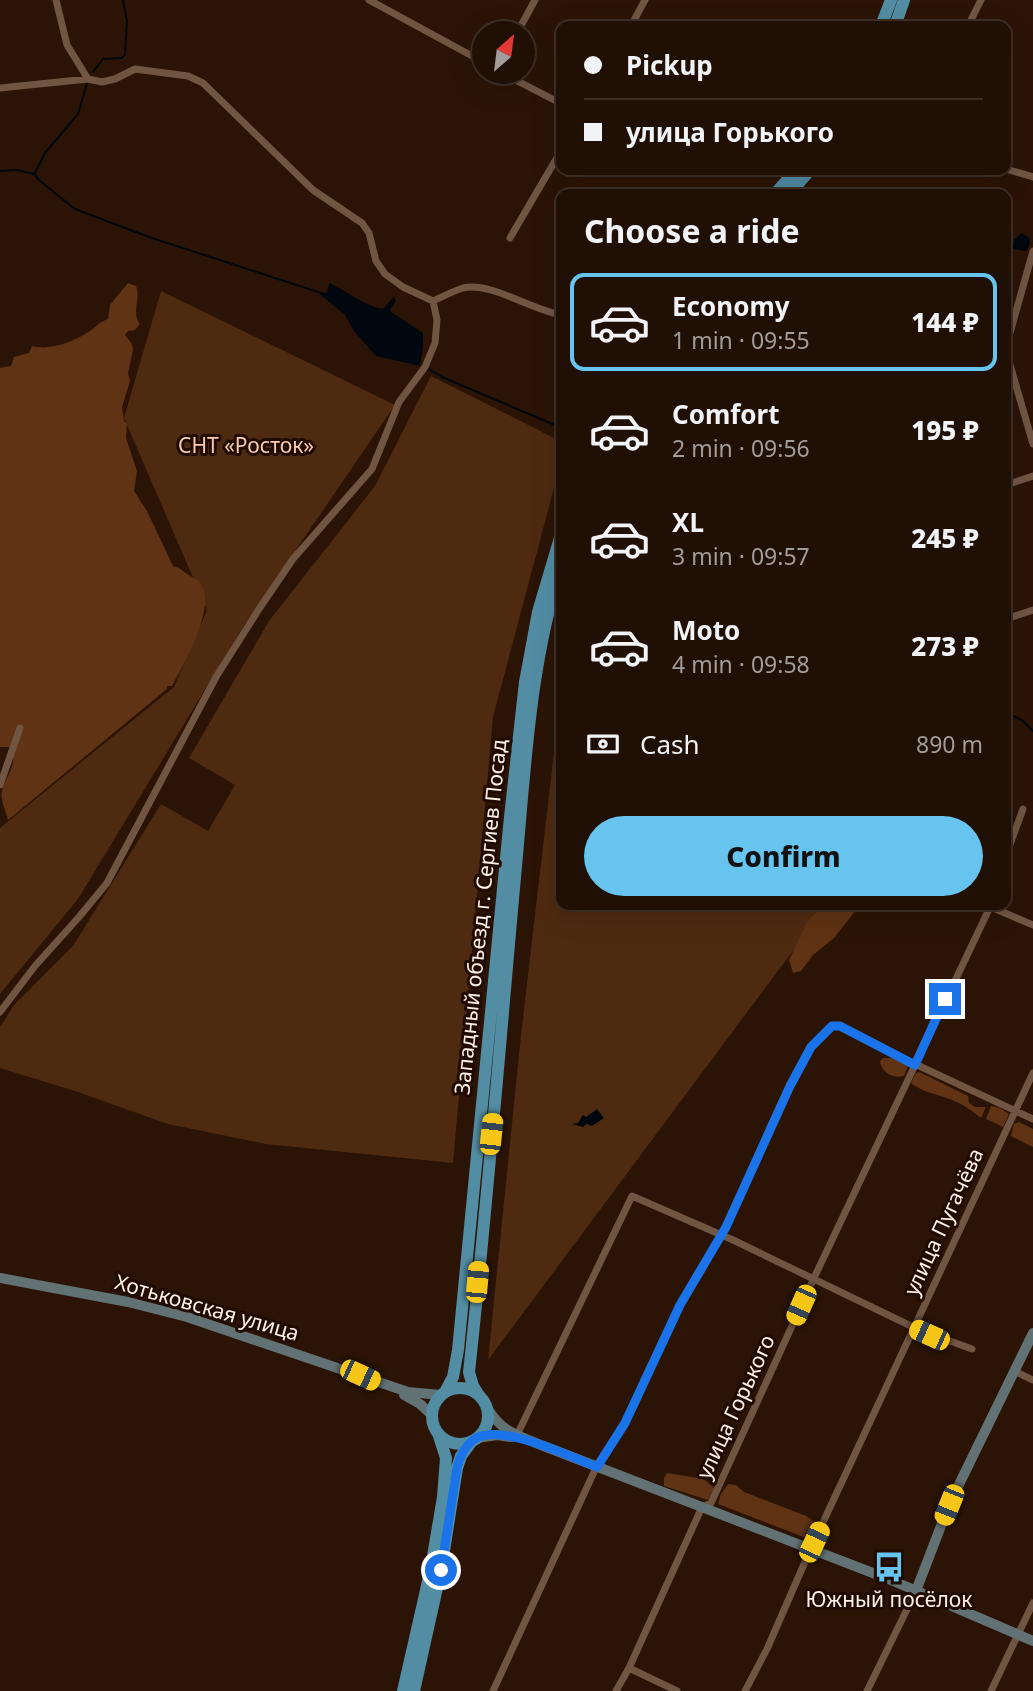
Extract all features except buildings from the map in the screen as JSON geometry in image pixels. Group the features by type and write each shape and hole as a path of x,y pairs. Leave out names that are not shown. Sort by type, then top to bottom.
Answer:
{"main road":[{"path":"883,21 891,0"},
{"path":"897,21 904,0"},
{"path":"779,189 792,175"},
{"path":"793,189 806,175"},
{"name":"Западный объезд г. Сергиев Посад","path":"443,1393 453,1377 458,1350 525,682 538,612 556,551"},
{"name":"Западный объезд г. Сергиев Посад","path":"478,1394 469,1372 521,819 535,686 556,587"},
{"name":"Хотьковская улица","path":"0,1278 128,1302 187,1317 360,1375"},
{"path":"916,1591 949,1505 1033,1333"},
{"path":"360,1375 413,1394 443,1393 455,1388 465,1388 478,1394 500,1426 517,1435 811,1548 1033,1641"},
{"path":"360,1375 411,1398 432,1415"},
{"path":"403,1691 431,1568 444,1490 446,1458 432,1415 433,1408 443,1393"},
{"path":"414,1691 441,1570 457,1468 461,1456 488,1422 488,1409"},
{"path":"438,1433 454,1443 497,1435 541,1445"}],"street":[{"path":"56,0 66,45 88,79"},
{"path":"369,0 472,56"},
{"path":"524,21 535,0"},
{"path":"634,21 645,0"},
{"path":"970,21 981,0"},
{"path":"0,88 88,79 102,82 135,69 188,76 203,83 313,190 362,223 369,233 376,261 385,274 403,287 433,301 464,287 479,288 556,314"},
{"path":"523,84 556,101"},
{"path":"510,238 556,159"},
{"path":"1011,170 1033,177"},
{"path":"1011,331 1033,251"},
{"path":"0,1012 35,966 107,883 216,677 259,608 293,559 372,469 399,402 425,367 435,343 437,320 433,301"},
{"path":"1011,367 1033,444"},
{"path":"1011,483 1033,476"},
{"path":"1011,617 1033,610"},
{"path":"0,785 20,727"},
{"path":"1011,841 1023,809"},
{"name":"улица Горького","path":"616,1691 702,1507 711,1503 813,1280 989,910"},
{"path":"1000,910 1033,925"},
{"path":"494,1691 597,1467 625,1423 680,1305 721,1236 780,1105 811,1047 832,1026 840,1026 915,1065 1033,1119"},
{"name":"улица Пугачёва","path":"745,1691 1033,1073"},
{"path":"517,1435 632,1196 944,1342 950,1341 972,1349"},
{"path":"1016,1372 1033,1380"},
{"path":"867,1691 916,1591"},
{"path":"991,1691 1033,1602"},
{"path":"629,1668 677,1691"}],"green space":[{"name":"СНТ «Росток»","path":"161,291 395,405 241,630 78,899 0,994 0,828 174,687 207,610 124,418"},
{"path":"431,376 556,439 556,481 493,717 453,1163 266,1144 168,1124 0,1068 0,1027 14,1005 73,946 161,804 208,831 235,785 189,758 269,621 375,486"},
{"path":"556,735 556,910 823,910 488,1360 521,1035"}],"shaded area":[{"path":"1022,233 1029,238 1027,251 1012,249 1014,240"},
{"path":"128,283 136,286 136,316 140,324 125,335 133,350 128,373 130,381 122,407 127,424 126,438 137,471 134,491 147,511 173,566 202,586 204,611 196,638 172,686 167,686 167,689 8,820 2,795 13,758 9,747 0,747 0,368 11,366 14,357 29,353 32,346 61,344 90,331 108,319 110,305"},
{"path":"329,283 378,308 384,308 394,296 396,301 390,309 391,312 423,333 420,366 376,356 354,331 345,315 316,291 327,293"},
{"path":"819,910 856,910 834,938 813,955 801,971 793,973 789,960 808,920"},
{"path":"883,1058 893,1058 908,1066 904,1076 885,1071 880,1061"},
{"path":"919,1072 968,1096 969,1103 975,1107 986,1107 981,1118 960,1104 911,1083"},
{"path":"991,1106 1009,1114 1003,1127 986,1119"},
{"path":"597,1109 604,1118 592,1126 572,1124 578,1123 583,1115 586,1117"},
{"path":"1019,1122 1033,1129 1033,1147 1011,1136 1014,1124"},
{"path":"667,1473 704,1479 714,1488 708,1500 664,1486"},
{"path":"728,1484 736,1485 744,1492 806,1516 817,1523 813,1536 809,1539 718,1504"}],"waterway":[{"path":"93,72 103,59 121,58 125,55 127,21 123,0"},
{"path":"35,173 45,153 78,114 87,83"},
{"path":"0,171 17,170 34,174 75,209 149,237 318,292"},
{"path":"429,369 556,425"},
{"path":"1011,715 1033,731"}],"place":[{"name":"Южный посёлок","path":"889,1567"}],"route":[{"path":"441,1570 457,1468 461,1456 472,1441 485,1435 510,1437 541,1445 597,1467 625,1423 680,1305 727,1225 780,1105 819,1037 832,1026 840,1026 915,1065 945,999"}]}
